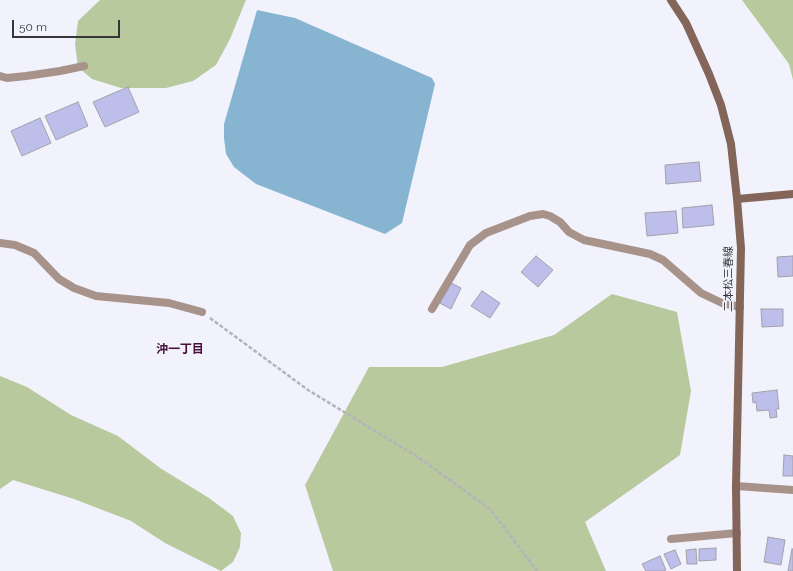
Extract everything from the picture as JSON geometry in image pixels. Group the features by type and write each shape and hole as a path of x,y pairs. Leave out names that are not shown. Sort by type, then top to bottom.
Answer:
{"main road":[{"name":"二本松三春線","path":"671,0 686,24 709,74 721,105 731,144 741,248 736,486 737,571"},
{"path":"737,199 793,194"}],"street":[{"path":"0,76 7,78 26,76 84,66"},
{"path":"432,309 470,245 486,233 530,216 543,214 560,222 569,232 584,240 650,254 663,260 701,292 722,303 740,307"},
{"path":"0,243 15,245 34,252 59,279 74,288 96,296 169,303 202,312"},
{"path":"736,486 793,490"},
{"path":"671,539 737,534"}],"path":[{"path":"202,312 308,390 421,459 491,510 537,571"}],"green space":[{"path":"100,0 246,0 230,39 216,65 193,81 166,88 121,88 92,79 78,67 75,44 78,21"},
{"path":"742,0 793,0 793,80 789,64"},
{"path":"612,294 677,312 691,391 680,455 585,522 606,571 333,571 305,485 369,367 442,367 554,335"},
{"path":"0,376 27,387 71,415 118,436 160,468 209,498 233,516 241,533 240,547 233,562 221,571 165,543 131,521 74,499 13,480 0,489"}],"water":[{"path":"257,10 295,18 432,78 435,84 402,223 385,234 256,184 234,167 226,154 224,124"}],"building":[{"path":"128,87 139,112 105,127 93,102"},
{"path":"78,102 88,126 56,140 45,116"},
{"path":"40,118 51,143 22,156 11,131"},
{"path":"699,162 701,181 666,184 665,165"},
{"path":"712,205 714,225 683,228 682,208"},
{"path":"676,211 678,233 647,236 645,213"},
{"path":"536,256 553,270 538,287 521,272"},
{"path":"793,256 793,276 778,277 777,257"},
{"path":"447,281 461,288 451,309 436,301"},
{"path":"482,291 500,303 490,318 471,306"},
{"path":"761,309 783,309 783,326 762,327"},
{"path":"777,390 779,409 776,409 777,417 770,418 769,410 757,411 756,402 753,403 752,393"},
{"path":"784,455 793,456 793,476 783,476"},
{"path":"768,537 785,540 781,565 764,562"},
{"path":"716,548 716,560 699,561 699,549"},
{"path":"696,549 697,564 687,564 686,550"},
{"path":"792,549 793,571 788,571"},
{"path":"675,550 681,564 671,569 664,554"},
{"path":"660,556 666,570 646,571 642,564"}],"district":[{"name":"沖一丁目","path":"180,349"}]}
